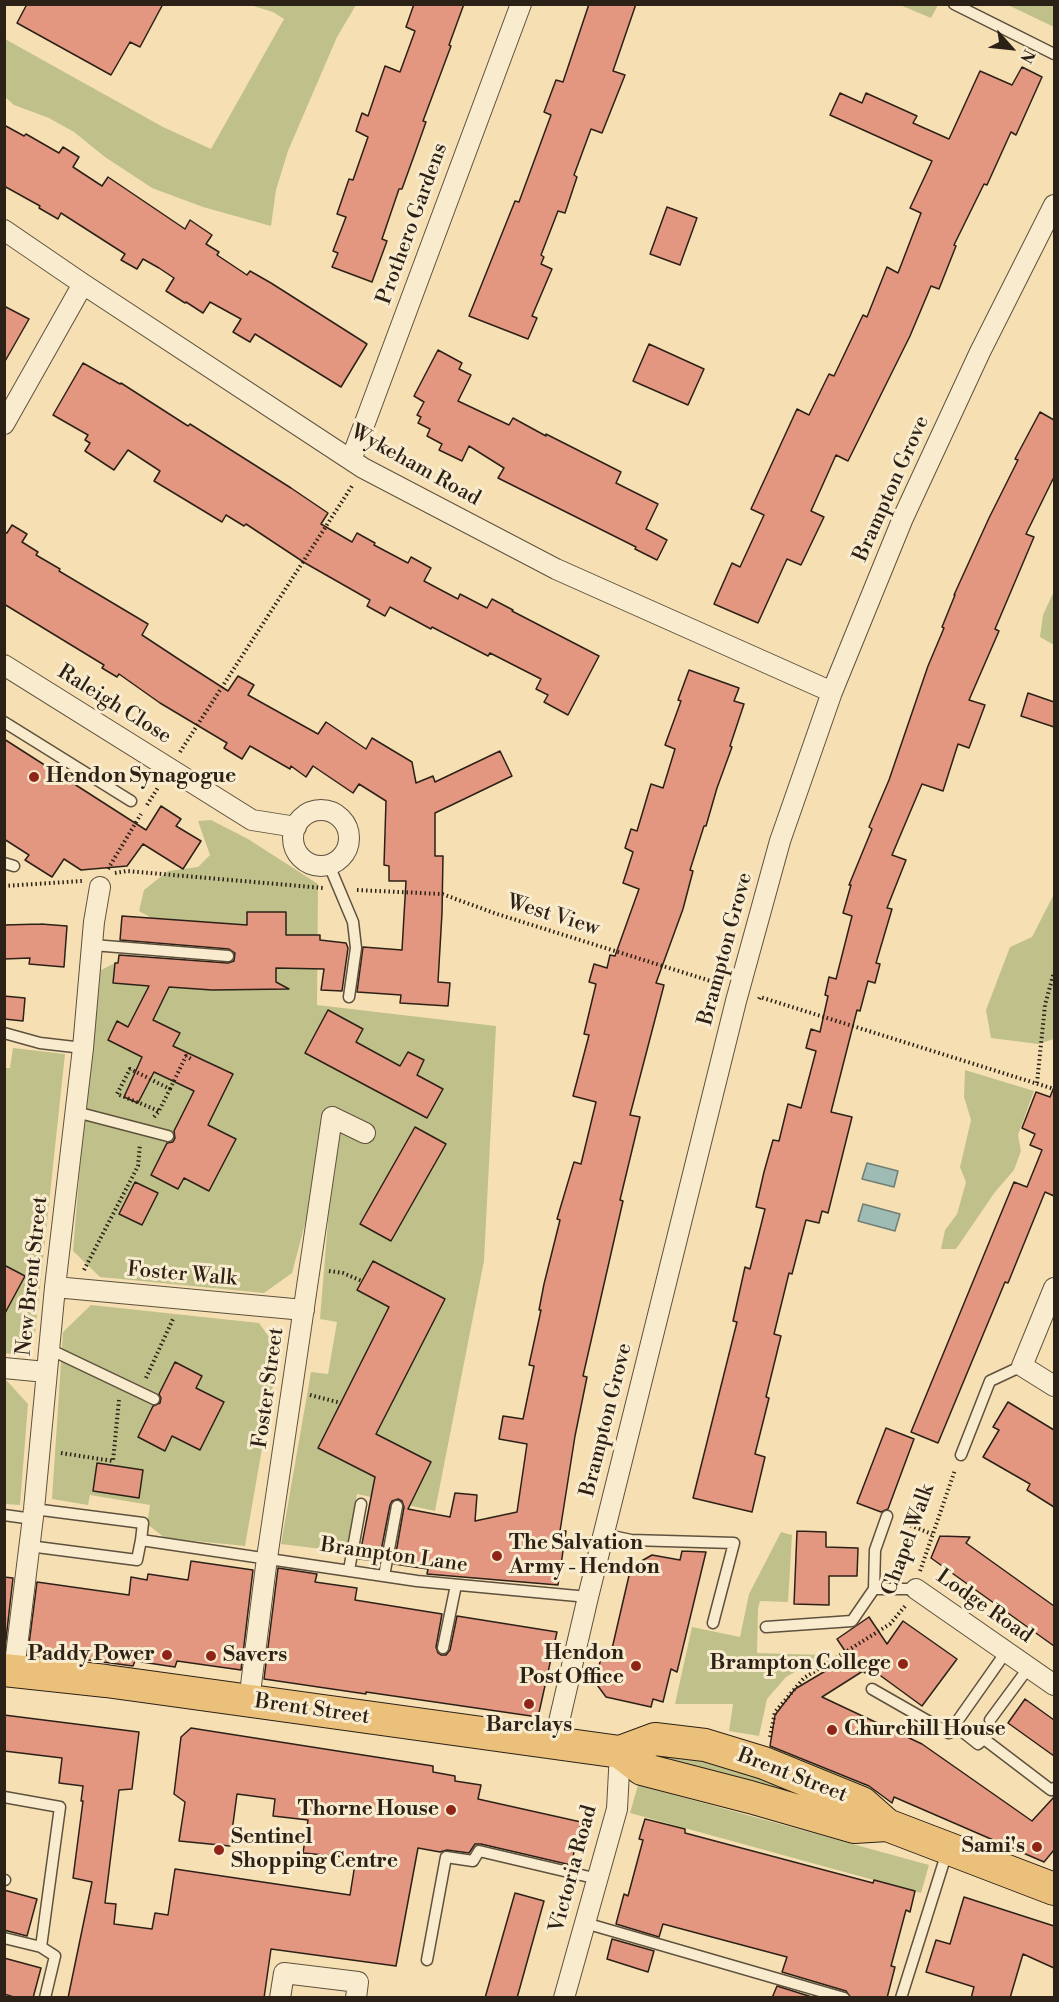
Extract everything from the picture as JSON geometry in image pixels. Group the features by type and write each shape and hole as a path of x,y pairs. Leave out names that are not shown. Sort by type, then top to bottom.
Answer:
{"main road":[{"name":"Brent Street","path":"9,1670 106,1681 620,1752 656,1739 705,1745 764,1763 862,1803 887,1826"},
{"name":"Brent Street","path":"620,1752 642,1769 854,1827 887,1826 1054,1889"}],"street":[{"name":"Prothero Gardens","path":"357,464 521,4"},
{"name":"Brampton Grove","path":"555,1743 603,1534 736,1001 780,841 832,692 903,518 980,352 1054,205"},
{"name":"Wykeham Road","path":"4,230 357,464 556,569 832,692"},
{"path":"4,423 83,284"},
{"name":"Raleigh Close","path":"4,665 252,820 296,827"},
{"path":"318,810 337,815 344,821 349,833 349,843 345,853 329,865 315,865 306,861 294,845 296,827 301,819 318,810"},
{"name":"New Brent Street","path":"9,1670 33,1514 49,1349 64,1288 76,1112 93,945 96,880"},
{"name":"Foster Street","path":"249,1701 267,1558 332,1117 365,1133"},
{"name":"Foster Walk","path":"64,1288 304,1310"},
{"path":"1054,1288 1022,1366 1054,1386"},
{"path":"4,1368 46,1372"},
{"name":"Lodge Road","path":"915,1589 1054,1685"},
{"name":"Victoria Road","path":"564,1998 617,1809 620,1752"},
{"path":"280,1998 284,1973 358,1982 356,1998"}],"lane":[{"path":"954,4 1054,54"},
{"path":"4,722 130,801"},
{"path":"329,865 353,922 356,948 349,997"},
{"path":"93,945 228,956"},
{"path":"4,1033 39,1043 83,1048"},
{"path":"76,1112 168,1136"},
{"path":"49,1349 154,1399"},
{"path":"961,1455 990,1381 1022,1366"},
{"path":"349,1570 361,1504"},
{"path":"384,1576 397,1506"},
{"path":"4,1515 33,1514 143,1523 137,1560 29,1546"},
{"path":"766,1627 852,1622 874,1589 875,1550 887,1516"},
{"path":"603,1534 631,1540 734,1543 713,1623"},
{"name":"Brampton Lane","path":"141,1540 384,1576 588,1597"},
{"path":"443,1648 456,1585"},
{"path":"874,1589 915,1589"},
{"path":"872,1689 949,1732 1006,1652"},
{"path":"990,1720 1029,1667"},
{"path":"954,1725 978,1744 984,1739 1051,1790 1054,1788"},
{"path":"4,1797 60,1807 41,1947"},
{"path":"901,1998 948,1848"},
{"path":"427,1960 446,1857 473,1861 479,1851 598,1879"},
{"path":"585,1923 844,1998"},
{"path":"4,1938 41,1947 55,1956 45,1998"}],"path":[{"path":"96,880 170,768 357,464"},
{"name":"West View","path":"4,886 96,880 127,872 340,890 442,894 497,914 717,983 714,994 736,1001"},
{"path":"1037,1083 1045,1005 1054,972"},
{"path":"736,1001 757,1006 760,997 1054,1089"},
{"path":"64,1288 138,1166 142,1130 159,1111 186,1056 191,1059"},
{"path":"159,1111 117,1094 130,1069 170,1089"},
{"path":"311,1268 343,1273 362,1281"},
{"path":"139,1392 182,1299"},
{"path":"39,1449 114,1461 121,1383"},
{"path":"293,1390 341,1403"},
{"name":"Chapel Walk","path":"764,1763 775,1712 804,1678 890,1624 903,1611 915,1589 921,1564 961,1455"},
{"path":"887,1516 932,1534"}],"green space":[{"path":"250,5 356,5 337,37 288,151 276,190 271,226 203,207 152,188 105,157 74,132 49,118 14,105 5,97 5,39 163,127 211,149 284,19 273,12"},
{"path":"900,5 938,5 931,18"},
{"path":"1008,5 1054,5 1054,27"},
{"path":"1054,591 1054,645 1040,637 1043,615"},
{"path":"211,820 248,839 318,884 317,1005 496,1026 484,1261 435,1511 357,1494 346,1552 281,1544 311,1372 328,1374 337,1322 320,1319 329,1209 310,1205 292,1273 264,1293 100,1277 73,1251 82,1141 101,970 115,963 213,970 231,969 233,942 165,926 139,911 144,890 168,871 198,867 210,855 198,821"},
{"path":"1054,894 1054,1039 1038,1044 991,1038 986,1010 1010,947 1032,937"},
{"path":"13,1048 65,1054 35,1334 12,1354 4,1353 4,1068 10,1068"},
{"path":"965,1070 1034,1091 1018,1135 1021,1151 1014,1170 995,1192 956,1249 941,1249 945,1230 957,1214 966,1182 960,1167 971,1120 964,1097"},
{"path":"91,1305 259,1323 279,1351 245,1546 165,1538 147,1524 150,1505 90,1495 88,1505 52,1499 63,1332"},
{"path":"4,1381 7,1381 28,1404 20,1505 5,1504"},
{"path":"781,1532 792,1535 788,1602 760,1601 757,1653 825,1655 786,1677 767,1699 759,1736 729,1731 733,1704 675,1704 692,1627 740,1637 749,1594"},
{"path":"653,1749 756,1767 861,1814 643,1765"},
{"path":"638,1785 929,1865 921,1893 630,1813"}],"water":[{"path":"867,1163 898,1171 894,1187 862,1179"},
{"path":"863,1204 900,1214 895,1231 858,1221"}],"building":[{"path":"27,4 163,4 140,47 130,42 111,75 17,23"},
{"path":"414,4 464,4 423,121 426,122 382,239 387,241 372,282 332,267 338,253 333,251 346,217 337,214 349,179 353,180 368,137 356,131 362,113 368,116 385,66 400,72 415,31 406,27"},
{"path":"589,4 636,4 613,71 625,75 602,133 591,129 574,175 577,177 565,213 558,211 541,255 544,257 541,264 552,269 532,316 537,318 528,339 469,316 515,201 519,202 551,115 544,112 556,80 563,82"},
{"path":"1022,67 1042,77 1016,135 1011,132 987,185 984,184 954,245 956,246 939,289 931,286 910,336 848,461 836,455 811,511 824,517 801,565 787,559 758,623 714,604 732,563 740,567 764,515 751,509 797,409 809,415 829,374 834,376 863,315 867,317 887,267 898,273 921,213 910,208 932,161 830,115 840,93 862,103 866,93 917,116 913,123 949,139 980,71 1012,85"},
{"path":"4,125 24,136 26,134 59,153 63,147 79,157 73,167 102,186 108,177 185,229 190,220 212,235 206,244 219,252 217,255 247,275 250,271 271,283 367,344 341,387 255,334 250,342 233,332 241,319 210,302 203,313 166,291 174,278 159,268 143,259 137,269 121,260 125,254 61,213 58,219 4,186"},
{"path":"667,207 697,218 680,265 650,254"},
{"path":"4,306 29,319 4,363"},
{"path":"649,344 704,369 688,405 633,381"},
{"path":"438,350 462,363 459,369 471,375 458,401 509,425 513,418 621,472 616,483 658,504 646,529 667,540 657,560 635,549 636,547 498,478 504,468 469,446 462,461 439,450 442,444 427,436 430,429 418,423 421,417 417,415 424,402 414,396"},
{"path":"83,363 121,383 188,426 190,424 291,488 328,513 321,524 352,542 357,533 408,563 411,557 431,568 424,581 458,599 460,594 487,608 492,599 599,656 568,715 544,702 548,695 536,689 541,679 490,653 488,656 432,627 431,629 390,607 385,616 367,606 370,600 305,563 246,524 244,526 226,515 222,522 154,481 160,471 128,450 114,470 85,451 90,443 85,440 88,435 53,415"},
{"path":"1040,412 1054,420 1054,477 1026,534 1034,537 995,629 999,631 969,700 985,705 969,748 958,744 943,791 922,784 892,855 906,860 887,908 892,909 876,963 880,964 875,983 868,981 860,1011 857,1010 831,1112 852,1117 828,1213 822,1211 819,1223 806,1220 792,1274 789,1273 774,1334 781,1336 755,1454 765,1457 752,1512 693,1498 737,1322 733,1321 745,1267 750,1269 765,1209 756,1207 764,1172 773,1140 779,1141 788,1104 801,1108 816,1051 806,1048 811,1029 820,1032 828,996 825,995 829,977 836,979 852,916 843,913 851,885 849,885 872,829 869,827 889,780 954,595 1018,460 1015,459"},
{"path":"12,525 27,534 22,542 38,552 36,555 148,624 142,635 228,691 238,676 254,685 248,695 318,734 326,722 366,749 372,738 412,762 416,783 433,776 435,782 500,751 512,776 435,813 435,856 443,856 438,982 450,983 448,1006 400,1003 401,995 357,992 363,947 402,950 406,881 389,881 389,866 384,865 386,801 359,784 353,793 313,766 306,777 291,766 290,769 250,746 242,759 224,748 227,743 160,703 119,674 117,677 102,668 104,665 4,604 4,532 7,533"},
{"path":"689,670 739,688 734,701 744,704 730,746 732,747 690,870 693,871 683,909 656,983 664,985 630,1115 640,1117 583,1376 587,1377 560,1531 566,1531 558,1585 427,1574 428,1569 394,1564 404,1507 402,1501 398,1499 392,1501 390,1505 379,1561 359,1559 375,1477 318,1448 389,1307 357,1290 373,1261 445,1299 376,1434 431,1462 408,1509 450,1517 455,1493 477,1495 475,1521 517,1512 527,1444 499,1439 503,1416 523,1419 534,1366 529,1365 544,1284 560,1220 557,1219 574,1162 581,1164 596,1102 573,1096 589,1035 584,1034 596,984 589,982 594,964 607,968 610,955 615,956 639,889 623,883 633,852 625,848 631,829 637,831 651,784 663,788 675,749 665,745 681,701 678,700"},
{"path":"1028,693 1054,702 1054,727 1021,716"},
{"name":"Hendon Synagogue","path":"4,739 146,830 161,806 181,819 176,826 201,841 183,869 143,844 127,866 81,870 64,859 52,877 25,860 29,855 4,839"},
{"path":"247,912 286,912 286,935 320,935 320,940 346,943 348,948 342,991 321,990 324,969 276,968 276,982 289,989 212,990 169,987 153,1020 180,1033 173,1046 233,1074 208,1125 236,1139 209,1191 184,1178 178,1189 151,1175 167,1143 173,1142 174,1131 194,1091 154,1072 138,1103 124,1097 142,1057 108,1040 117,1021 128,1027 149,986 113,983 115,963 118,963 119,955 228,963 234,961 235,953 229,949 120,940 122,916 247,925"},
{"path":"4,925 67,926 64,967 29,964 30,958 4,959"},
{"path":"4,996 25,998 23,1021 4,1019"},
{"path":"328,1010 363,1029 356,1042 400,1066 408,1052 424,1060 417,1075 443,1089 427,1118 305,1053"},
{"path":"1054,1087 1054,1196 1045,1192 938,1443 911,1432 1014,1182 1027,1187 1042,1150 1030,1145 1035,1134 1022,1128 1036,1092 1050,1097"},
{"path":"415,1127 446,1144 391,1241 360,1224"},
{"path":"135,1182 158,1193 142,1225 119,1214"},
{"path":"4,1265 25,1276 4,1315"},
{"path":"175,1362 202,1376 196,1388 224,1402 200,1450 172,1436 165,1451 138,1437 153,1406 160,1403 159,1394"},
{"path":"1008,1402 1054,1430 1054,1507 1027,1490 1030,1484 983,1457 999,1430 993,1427"},
{"path":"886,1428 914,1439 888,1509 881,1512 857,1503"},
{"path":"97,1463 143,1470 139,1498 93,1491"},
{"path":"797,1531 826,1532 826,1547 858,1548 857,1576 829,1576 829,1605 794,1604"},
{"path":"940,1536 970,1537 966,1543 1054,1606 1054,1646 931,1558"},
{"path":"682,1551 706,1552 677,1672 671,1669 663,1702 653,1699 651,1707 606,1697 595,1682 603,1650 611,1653 631,1567 652,1555 680,1560"},
{"path":"191,1561 253,1570 241,1670 177,1661 175,1667 135,1661 133,1666 28,1652 37,1582 129,1595 131,1577 147,1580 148,1574 188,1580"},
{"path":"278,1568 317,1574 315,1582 357,1588 355,1600 442,1614 436,1647 441,1655 446,1655 450,1650 457,1616 557,1632 538,1717 264,1679"},
{"path":"4,1577 13,1578 5,1648 4,1648"},
{"path":"869,1617 887,1644 903,1621 957,1659 922,1706 870,1668 822,1697 922,1744 1032,1821 1054,1797 1054,1850 1044,1862 894,1797 892,1803 869,1786 770,1746 775,1715 795,1689 849,1657 837,1639"},
{"path":"1025,1699 1054,1720 1054,1756 1008,1723"},
{"path":"4,1715 139,1732 132,1789 119,1790 105,1903 116,1904 114,1924 152,1929 155,1913 168,1915 175,1869 350,1895 356,1858 303,1853 308,1820 273,1816 275,1799 237,1794 230,1846 179,1841 185,1802 174,1794 181,1737 191,1728 433,1766 433,1772 455,1776 455,1781 481,1785 478,1799 581,1822 571,1865 481,1844 475,1844 469,1853 447,1850 440,1852 418,1848 396,1966 271,1949 264,1998 68,1998 92,1882 73,1878 83,1786 59,1783 62,1758 4,1751"},
{"path":"645,1819 685,1829 685,1833 873,1883 874,1880 915,1891 910,1912 906,1910 891,1966 895,1967 887,1998 851,1998 846,1991 782,1972 787,1957 663,1924 659,1937 616,1924 624,1894 628,1896 643,1840 639,1839"},
{"path":"4,1890 37,1899 27,1936 4,1930"},
{"path":"515,1893 544,1901 517,1998 485,1998"},
{"path":"964,1897 1054,1926 1054,1968 1023,1954 1010,1998 971,1998 974,1987 926,1972 936,1940 950,1944"},
{"path":"612,1939 654,1951 648,1972 607,1959"},
{"path":"4,1958 41,1968 33,1998 17,1998 4,1994"},
{"path":"777,1986 815,1998 772,1998"}],"place":[{"name":"Hendon Synagogue","path":"34,777"},
{"name":"The Salvation Army - Hendon","path":"497,1556"},
{"name":"Paddy Power","path":"167,1655"},
{"name":"Savers","path":"211,1656"},
{"name":"Brampton College","path":"903,1664"},
{"name":"Hendon Post Office","path":"636,1666"},
{"name":"Barclays","path":"529,1704"},
{"name":"Churchill House","path":"832,1730"},
{"name":"Thorne House","path":"451,1810"},
{"name":"Sami's","path":"1037,1847"},
{"name":"Sentinel Shopping Centre","path":"219,1850"}]}
